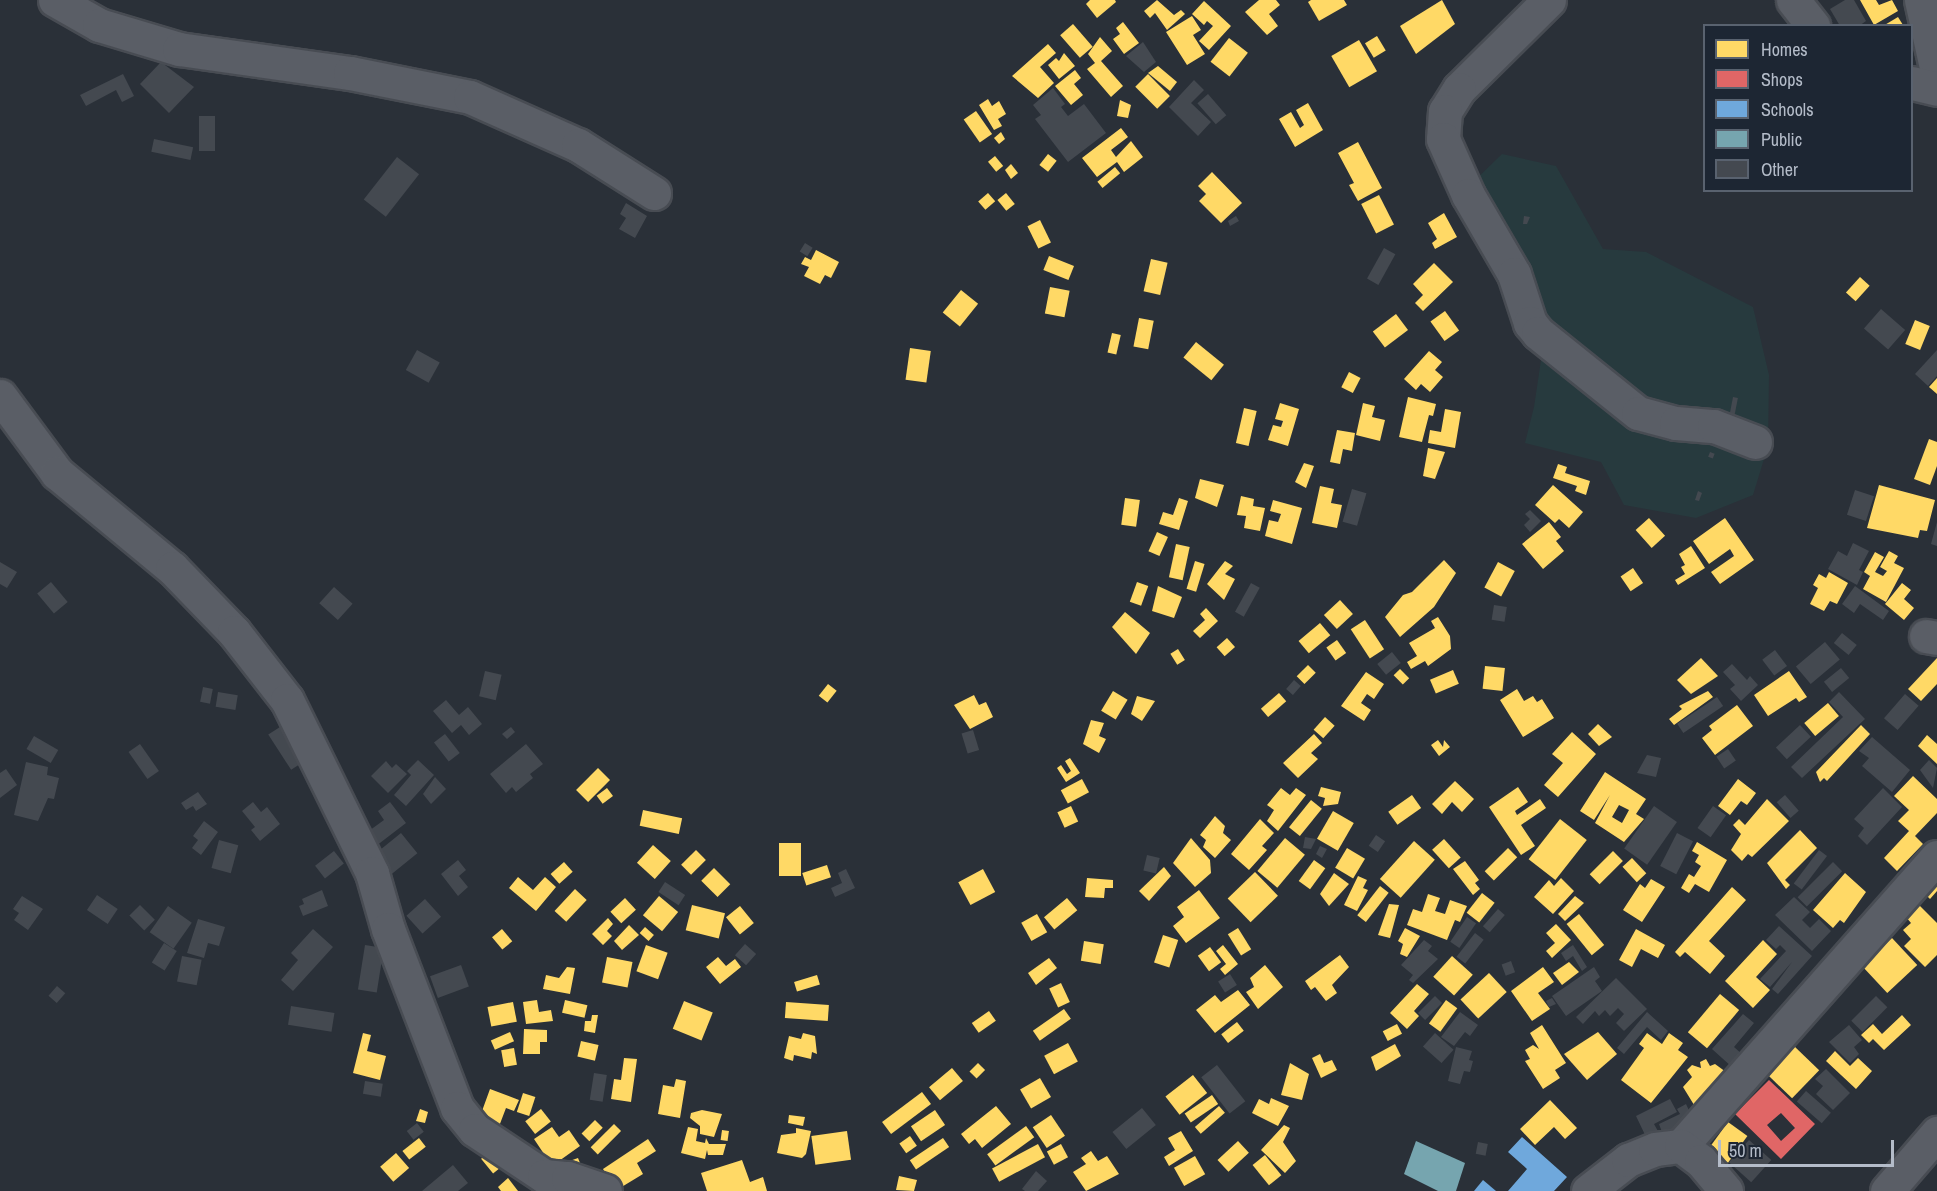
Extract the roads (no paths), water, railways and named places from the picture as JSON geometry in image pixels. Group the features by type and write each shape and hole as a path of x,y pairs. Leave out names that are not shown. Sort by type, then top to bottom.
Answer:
{"street":[{"path":"55,0 99,25 179,49 350,73 470,97 578,145 654,193"},
{"path":"1550,0 1460,89 1445,111 1443,139 1468,195 1514,274 1530,323 1538,333 1638,413 1676,423 1714,426 1755,442"},
{"path":"1793,0 1811,24"},
{"path":"1921,0 1937,72"},
{"path":"1913,83 1937,89"},
{"path":"0,396 57,473 172,568 234,632 287,700 372,873 388,929 457,1108 476,1130 544,1176 568,1178 604,1191"},
{"path":"1588,1191 1628,1160 1655,1149 1681,1146 1937,857"},
{"path":"1887,1191 1937,1133"},
{"path":"1681,1146 1701,1161 1726,1191"}]}
